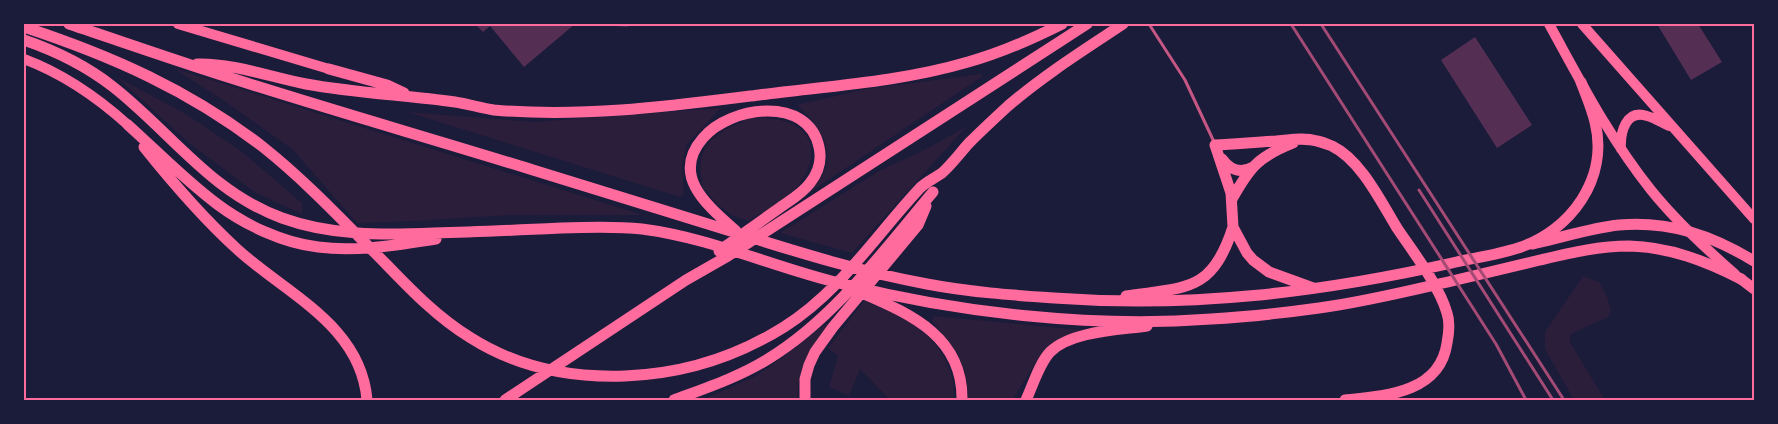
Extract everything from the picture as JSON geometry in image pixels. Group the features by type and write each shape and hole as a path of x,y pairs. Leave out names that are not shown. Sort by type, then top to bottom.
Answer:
{"highway":[{"path":"69,24 188,64 786,250 922,283 983,292 1095,301 1196,301 1251,297 1314,289 1396,275 1619,225 1669,226 1687,230 1718,242 1754,261"},
{"path":"188,64 217,63 308,84 455,102 492,109 533,112 595,112 656,108 930,72 1016,46 1062,24"},
{"path":"510,397 686,280 728,256 1087,24"},
{"path":"24,28 66,40 138,71 174,89 244,133 306,184 432,310 470,338 514,360 546,369 582,375 616,376 651,374 683,369 715,360 743,349 782,328 804,313 825,295 862,256 924,184 942,173 1003,111 1068,60 1123,24"},
{"path":"24,40 64,56 108,84 198,166 230,192 265,212 305,225 348,233 389,234 600,227 640,229 669,234 728,249 842,284 938,304 1021,314 1102,320 1182,321"},
{"path":"329,69 387,85 414,98"},
{"path":"1518,248 1547,235 1563,223 1575,210 1590,186 1597,156 1597,134 1596,123 1581,82"},
{"path":"686,280 719,251 791,200 810,184 819,166 819,145 809,128 792,116 765,111 738,115 718,124 705,135 696,147 691,159 694,186 702,198 739,234"},
{"path":"128,125 204,194 230,214 274,235 306,245 349,249 414,243 488,231"},
{"path":"128,125 154,158 222,235 250,261 315,309 336,330 357,360 367,400"},
{"path":"1232,199 1259,160 1272,152 1303,139"},
{"path":"1218,150 1303,139 1318,141 1334,147 1350,158 1363,175 1431,280 1448,314 1449,330 1446,350 1439,367 1423,382 1398,394 1345,400"},
{"path":"1218,150 1226,163 1236,170 1245,170 1253,167"},
{"path":"1218,150 1229,184 1234,227 1246,253 1261,267 1278,276 1314,289"},
{"path":"805,400 805,379 815,352 833,326 918,225 942,173"},
{"path":"674,400 728,380 756,367 780,352 825,315 933,192"},
{"path":"1095,301 1186,286 1199,281 1218,263 1228,245 1234,227"},
{"path":"1026,400 1050,352 1066,342 1082,336 1182,321 1323,308 1405,292 1592,249 1632,246 1654,248 1690,256 1741,279 1754,289"},
{"path":"842,284 904,311 935,334 954,361 962,400"}],"main road":[{"path":"178,24 329,69"},
{"path":"1549,24 1621,149 1651,190 1687,230 1741,279"},
{"path":"1582,24 1754,219"},
{"path":"24,59 84,89 128,125"},
{"path":"1621,149 1623,128 1629,118 1635,115 1646,116 1674,129"}],"lane":[{"path":"1149,24 1185,80 1218,150"}],"shaded area":[{"path":"173,68 643,215 512,215 357,223 292,149 223,100"},
{"path":"981,74 983,76 809,191 825,168 826,146 822,135 815,125 797,105 866,89"},
{"path":"117,77 186,114 241,151 302,203 302,214 256,193 189,143"},
{"path":"721,108 687,144 682,166 684,193 680,197 407,112 534,122"},
{"path":"751,118 783,121 801,129 807,136 811,146 811,158 807,172 796,188 783,199 749,221 731,215 718,205 703,188 700,172 701,159 710,141 726,129"},
{"path":"966,127 852,253 780,233 879,171 924,150"},
{"path":"1583,276 1599,282 1606,294 1611,310 1608,317 1571,334 1570,342 1605,400 1574,400 1545,349 1545,332"},
{"path":"864,301 893,313 920,329 931,339 948,365 953,381 954,400 890,400 860,369 849,396 829,387 838,356 828,348"},
{"path":"934,316 1083,330 1054,342 1045,349 1012,400 968,400 965,377 958,357 947,339 932,321"},
{"path":"825,324 829,325 810,351 802,369 799,379 798,400 702,400 752,378 781,359"}],"building":[{"path":"475,24 575,24 524,67 490,26 483,32"},
{"path":"604,24 632,24 627,27"},
{"path":"1657,24 1698,24 1722,62 1691,80"},
{"path":"1475,37 1532,125 1497,148 1441,60"}],"railway":[{"path":"1291,24 1496,344 1526,400"},
{"path":"1321,24 1564,400"},
{"path":"1419,190 1553,400"}]}
